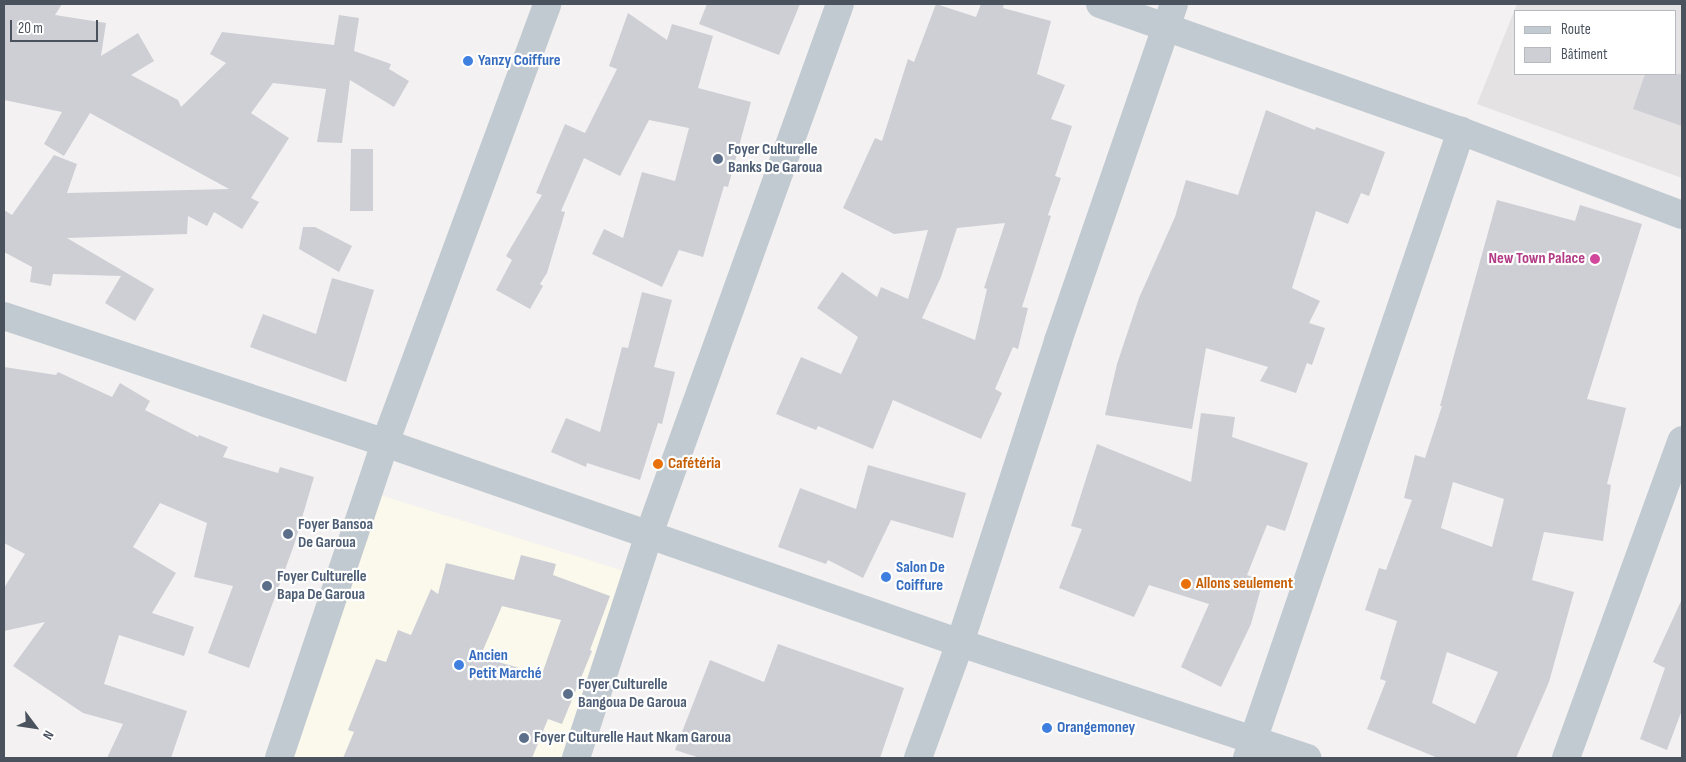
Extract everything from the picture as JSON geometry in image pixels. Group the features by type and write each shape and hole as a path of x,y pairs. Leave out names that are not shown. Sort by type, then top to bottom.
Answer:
{"street":[{"path":"279,758 385,443 547,4"},
{"path":"576,758 649,534 840,4"},
{"path":"1100,4 1170,16 1461,131 1682,215"},
{"path":"918,758 960,643 1058,341 1170,16"},
{"path":"1250,749 1461,131"},
{"path":"4,316 385,443 649,534 960,643 1250,749 1306,758"},
{"path":"1566,758 1682,440"}],"shaded area":[{"path":"1517,4 1682,4 1682,178 1477,104 1514,12 1514,75 1676,75 1676,10 1515,10"},
{"name":"Ancien Petit Marché","path":"380,495 624,571 562,758 294,758"}],"building":[{"path":"4,4 62,4 55,15 106,23 101,56 138,33 154,61 131,75 178,100 181,107 226,63 210,54 222,32 334,45 339,15 359,18 354,51 391,64 389,69 409,81 394,107 350,80 342,143 317,142 326,89 273,83 251,113 289,138 251,198 259,202 242,229 214,212 207,226 188,216 187,234 67,238 154,289 135,321 105,303 121,276 53,274 51,286 30,282 32,267 4,252 4,210 12,215 54,155 77,164 67,193 229,189 90,113 64,156 44,144 62,112 4,100"},
{"path":"707,4 800,4 779,55 699,24"},
{"path":"936,4 976,17 981,4 1004,4 1003,8 1051,21 1037,74 1065,85 1051,119 1072,126 1055,176 1061,178 1048,215 1051,216 1022,307 1028,308 1018,349 1013,347 995,389 1002,393 981,439 893,400 873,449 818,426 816,430 776,414 801,357 841,374 858,337 817,308 842,272 877,297 881,287 908,299 928,230 894,234 843,208 875,138 882,141 908,59 914,62","holes":["1005,223 984,288 987,289 975,340 922,318 941,277 957,228"]},
{"path":"628,13 667,40 672,24 713,36 698,88 751,102 728,187 724,186 703,257 679,250 662,287 592,254 604,229 623,238 642,172 675,181 689,128 649,120 620,176 584,158 561,211 565,212 547,273 540,284 543,286 530,309 496,290 512,260 506,256 542,195 536,193 565,124 585,133 617,69 609,66"},
{"path":"1682,74 1682,126 1633,109 1645,75"},
{"path":"1266,110 1315,130 1316,127 1385,152 1369,196 1361,193 1348,224 1316,211 1292,288 1320,301 1309,323 1325,328 1312,365 1307,363 1296,393 1260,381 1268,367 1206,348 1192,429 1105,415 1117,364 1139,298 1175,217 1186,180 1238,195"},
{"path":"351,149 373,149 373,211 350,211"},
{"path":"1497,200 1575,221 1580,205 1642,224 1587,399 1626,408 1607,484 1611,485 1603,541 1544,532 1532,580 1574,592 1549,682 1516,758 1438,758 1367,729 1386,681 1380,679 1397,621 1365,610 1379,568 1386,570 1412,500 1404,498 1415,455 1425,458 1442,406 1440,406","holes":["1453,482 1504,499 1492,547 1441,528","1447,652 1498,672 1475,724 1432,703"]},
{"path":"303,227 315,227 352,246 339,272 299,249"},
{"path":"332,278 374,290 346,382 250,347 263,314 316,334"},
{"path":"642,292 672,300 654,367 675,372 662,424 658,423 640,480 587,463 586,467 551,452 566,418 600,432 622,347 628,348"},
{"path":"4,367 56,375 58,372 112,397 120,383 150,401 145,410 198,437 199,435 228,447 223,457 278,473 280,467 314,477 294,545 249,668 208,653 233,586 194,577 207,523 160,503 133,547 176,573 152,613 194,627 184,656 119,635 104,684 187,711 171,758 107,758 123,724 83,713 13,666 45,622 4,631 4,588 25,554 4,543"},
{"path":"1201,413 1235,417 1232,437 1308,463 1285,531 1267,525 1247,575 1263,581 1251,624 1221,687 1181,667 1209,604 1149,585 1134,617 1059,588 1082,529 1071,526 1097,444 1191,482"},
{"path":"868,465 966,493 953,538 891,520 863,578 828,560 826,564 778,547 800,488 856,509"},
{"path":"521,555 556,564 553,575 610,596 590,650 592,651 562,724 548,719 532,758 343,758 354,732 348,730 376,659 386,662 398,630 411,635 431,589 438,594 446,563 514,580","holes":["502,606 561,620 542,674 480,657"]},
{"path":"1682,599 1682,710 1667,750 1640,739 1665,668 1653,662"},
{"path":"778,644 904,688 880,758 700,758 675,750 710,660 764,682"}],"place":[{"name":"Yanzy Coiffure","path":"468,61"},
{"name":"Foyer Culturelle Banks De Garoua","path":"718,159"},
{"name":"New Town Palace","path":"1595,259"},
{"name":"Cafétéria","path":"658,464"},
{"name":"Foyer Bansoa De Garoua","path":"288,534"},
{"name":"Salon De Coiffure","path":"886,577"},
{"name":"Allons seulement","path":"1186,584"},
{"name":"Foyer Culturelle Bapa De Garoua","path":"267,586"},
{"name":"Ancien Petit Marché","path":"459,665"},
{"name":"Foyer Culturelle Bangoua De Garoua","path":"568,694"},
{"name":"Orangemoney","path":"1047,728"},
{"name":"Foyer Culturelle Haut Nkam Garoua","path":"524,738"}]}
